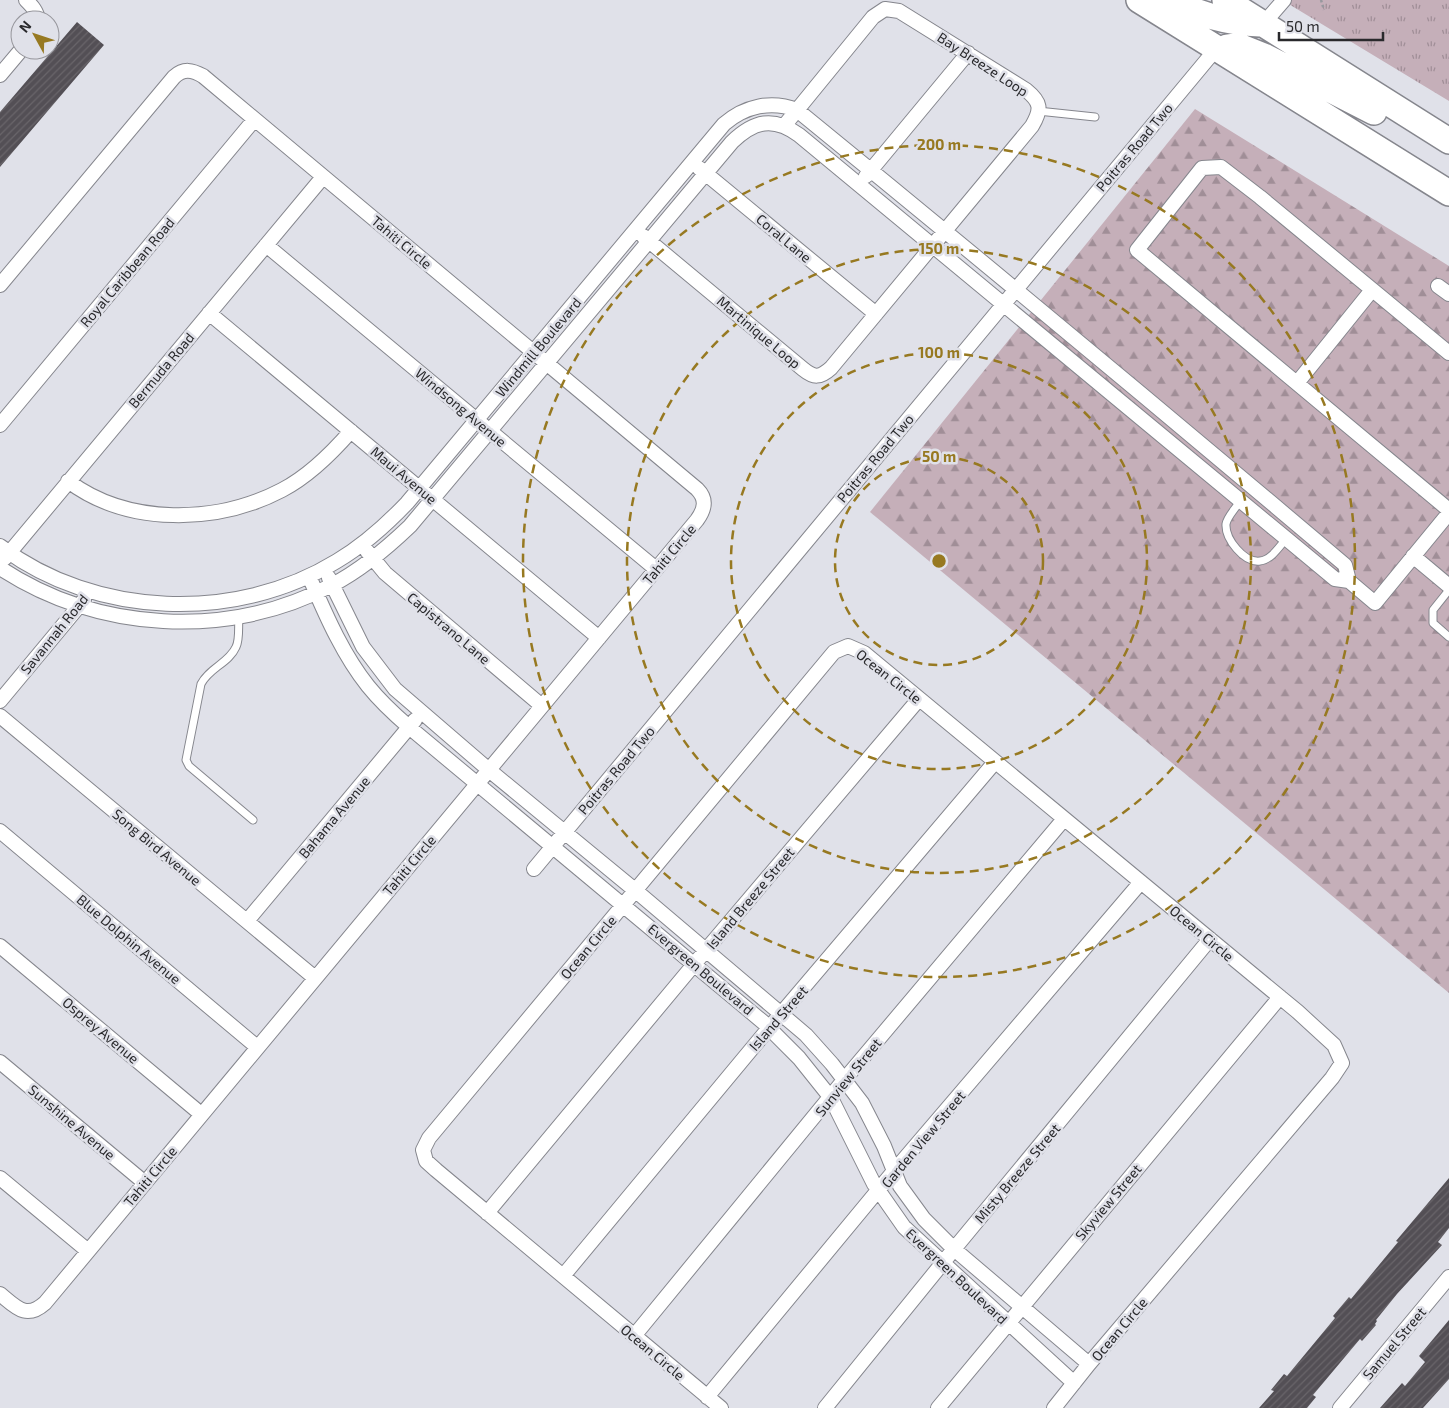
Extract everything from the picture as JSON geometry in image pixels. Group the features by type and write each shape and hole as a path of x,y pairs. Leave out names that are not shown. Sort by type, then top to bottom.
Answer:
{"highway":[{"path":"1139,0 1449,193"},
{"path":"1172,0 1191,11 1217,19 1263,24"},
{"path":"1233,1 1263,24 1449,141"},
{"path":"1216,49 1234,46 1264,56 1359,103 1449,158"}],"street":[{"path":"26,0 35,10"},
{"path":"1263,24 1284,0"},
{"name":"Bay Breeze Loop","path":"784,126 873,17 885,9 899,11 1026,90 1037,100 1038,111 1032,126 876,314"},
{"name":"Poitras Road Two","path":"534,869 1216,49"},
{"path":"859,184 968,53"},
{"path":"0,75 13,60"},
{"name":"Tahiti Circle","path":"0,286 178,73 187,70 203,76 534,352 701,493 705,504 701,515 45,1303 31,1312 24,1311 17,1308 0,1294"},
{"name":"Windmill Boulevard","path":"4,549 51,576 89,591 144,602 200,603 256,595 309,576 324,568 362,544 392,519 420,488 724,124 744,110 767,105 789,107 797,110 871,170 1345,565 1349,581"},
{"name":"Royal Caribbean Road","path":"0,425 254,120"},
{"name":"Windmill Boulevard","path":"0,566 40,591 79,607 116,615 173,621 208,621 239,616 277,607 332,585 372,559 404,532 433,500 732,142 750,128 767,123 784,126"},
{"path":"784,126 799,135 859,184 1335,579 1349,581 1375,602 1449,512 1137,250 1202,168 1221,167 1449,353"},
{"name":"Coral Lane","path":"692,162 876,314"},
{"name":"Bermuda Road","path":"0,566 4,549 68,481 322,177"},
{"name":"Martinique Loop","path":"635,230 812,376 818,377 831,368 876,314"},
{"name":"Windsong Avenue","path":"266,245 656,569"},
{"path":"1297,383 1372,290"},
{"name":"Maui Avenue","path":"209,313 599,638"},
{"path":"68,481 78,489 100,500 129,509 174,515 214,512 243,506 283,489 320,463 351,431"},
{"path":"1258,515 1269,501"},
{"name":"Capistrano Lane","path":"362,544 385,574 542,706"},
{"path":"1413,556 1449,588"},
{"name":"Evergreen Boulevard","path":"324,568 370,659 395,689 421,713 806,1035 862,1103 884,1146 900,1186 924,1220 954,1249 1089,1364"},
{"name":"Evergreen Boulevard","path":"309,576 334,629 359,674 379,699 409,727 769,1028 799,1058 830,1098 878,1191 904,1228 1074,1383"},
{"name":"Savannah Road","path":"0,701 79,607 89,591"},
{"name":"Ocean Circle","path":"721,1408 426,1161 423,1150 429,1138 834,652 848,646 864,653 1280,997 1334,1045 1342,1063 1332,1078 1089,1364 1054,1408"},
{"name":"Island Breeze Street","path":"487,1213 694,964 919,699"},
{"name":"Bahama Avenue","path":"247,921 421,713"},
{"name":"Song Bird Avenue","path":"0,716 315,978"},
{"name":"Island Street","path":"563,1276 769,1028 995,762"},
{"name":"Sunview Street","path":"634,1336 844,1080 1064,818"},
{"name":"Blue Dolphin Avenue","path":"0,831 257,1046"},
{"name":"Garden View Street","path":"708,1397 894,1171 1141,882"},
{"name":"Misty Breeze Street","path":"825,1408 1210,939"},
{"name":"Osprey Avenue","path":"0,946 201,1114"},
{"name":"Skyview Street","path":"938,1408 1280,997"},
{"name":"Sunshine Avenue","path":"0,1062 144,1183"},
{"path":"0,1178 88,1251"},
{"name":"Samuel Street","path":"1340,1408 1449,1277"}],"lane":[{"path":"1038,111 1095,117"},
{"path":"1240,502 1226,523 1227,536 1234,547 1250,559 1260,561 1270,556 1286,539"},
{"path":"1449,588 1433,610 1433,623 1449,637"},
{"path":"239,616 236,647 230,655 205,676 201,684 186,760 189,766 254,820"}],"path":[{"path":"1321,0 1324,10"}],"green space":[{"path":"1282,0 1449,0 1449,101"},
{"path":"1195,109 1449,266 1449,993 870,512"}],"building":[{"path":"77,22 104,45 0,167 0,112 44,60 60,60 60,42"},
{"path":"1449,1178 1449,1228 1438,1242 1442,1245 1397,1294 1376,1320 1376,1325 1362,1341 1360,1339 1313,1395 1316,1397 1307,1408 1259,1408 1274,1391 1271,1390 1284,1374 1287,1376 1335,1318 1333,1316 1349,1297 1351,1299 1398,1242 1396,1241"},
{"path":"1449,1320 1449,1379 1423,1408 1380,1408 1402,1383 1405,1386 1425,1362 1419,1356"}]}
